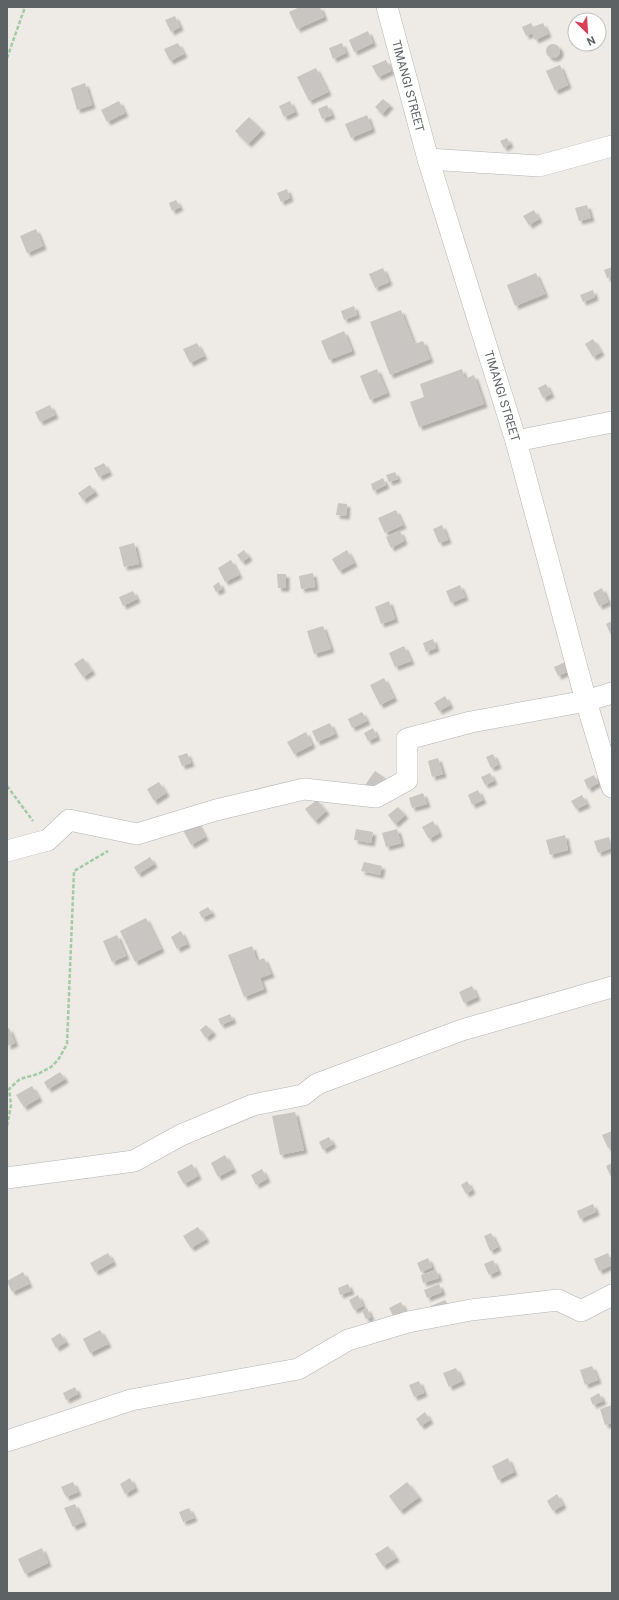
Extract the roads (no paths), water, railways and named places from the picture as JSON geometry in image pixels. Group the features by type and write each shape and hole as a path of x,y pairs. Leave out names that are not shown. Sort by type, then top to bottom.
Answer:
{"street":[{"name":"TIMANGI STREET","path":"387,7 428,159 516,441 586,701 612,787"},
{"path":"428,159 539,166 612,146"},
{"path":"516,441 612,422"},
{"path":"7,851 48,840 69,820 138,834 216,810 304,789 376,797 407,780 407,739 471,722 586,701 612,693"},
{"path":"7,1178 134,1161 181,1135 253,1105 304,1095 317,1084 462,1030 612,987"},
{"path":"7,1441 131,1400 298,1369 348,1340 408,1322 471,1310 558,1300 581,1311 612,1295"}]}
